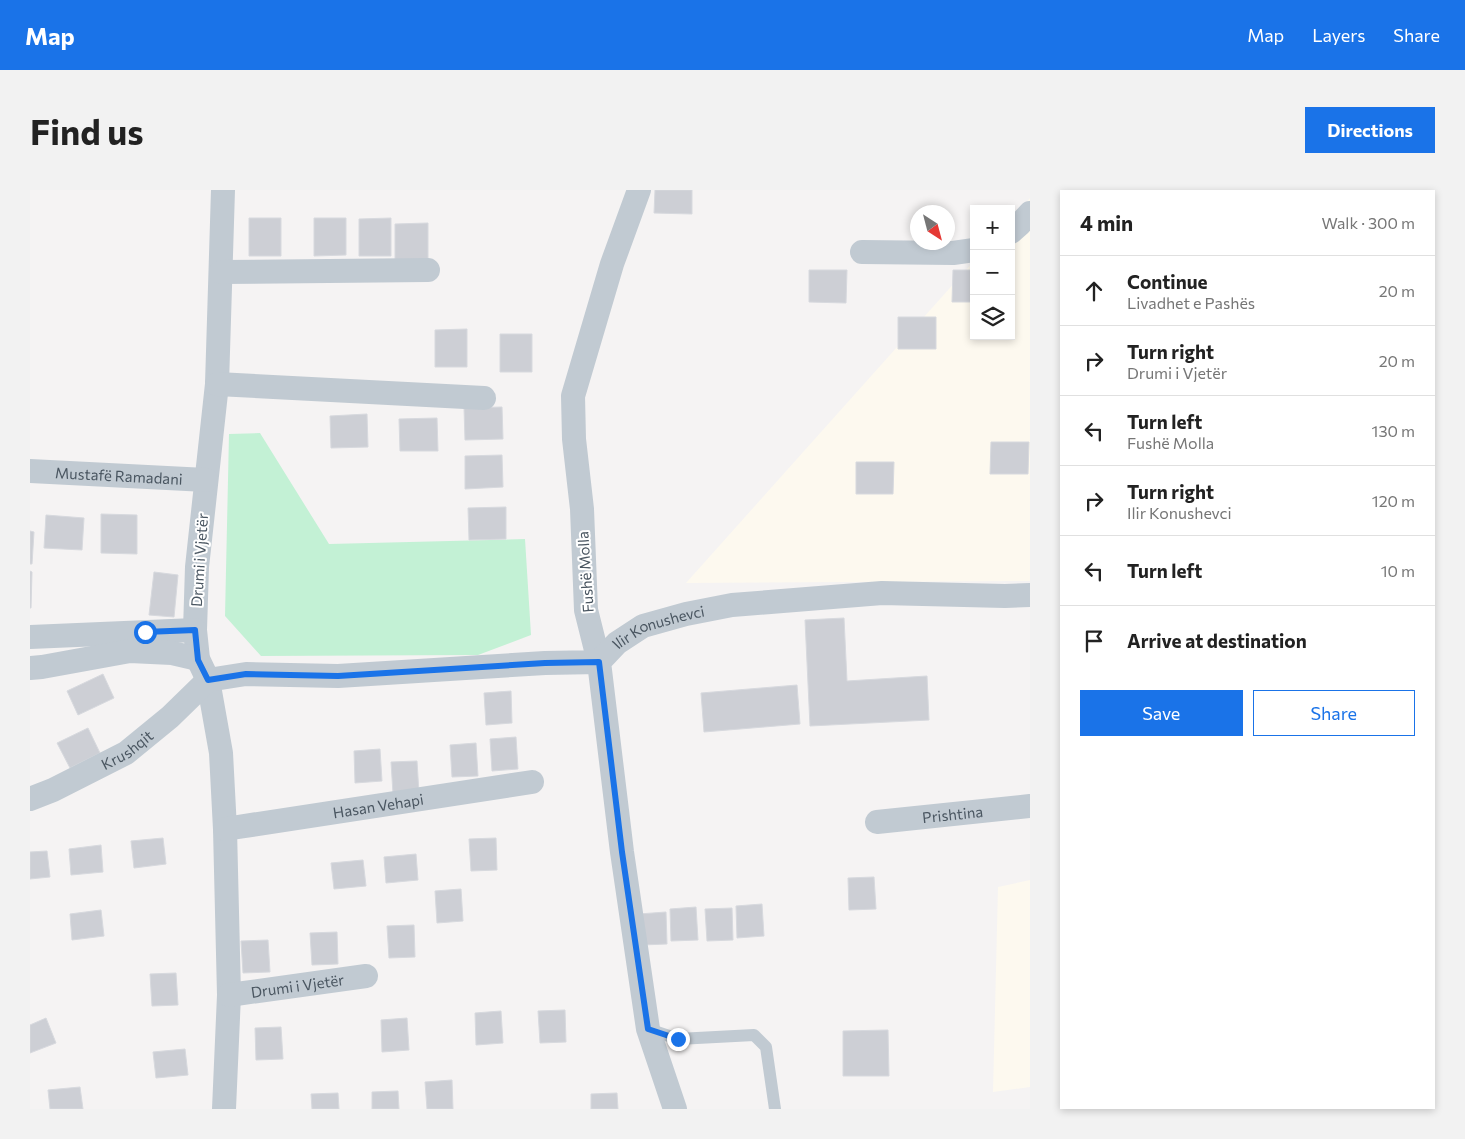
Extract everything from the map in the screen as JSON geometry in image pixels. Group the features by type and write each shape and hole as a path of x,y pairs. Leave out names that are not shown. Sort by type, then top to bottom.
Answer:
{"street":[{"name":"Drumi i Vjetër","path":"223,190 217,384 197,567 195,630 221,753 229,995 224,1109"},
{"name":"Fushë Molla","path":"599,662 586,610 582,509 574,438 572,396 612,264 639,190"},
{"path":"1015,228 1030,213"},
{"path":"862,252 953,253 970,251"},
{"path":"221,272 428,270"},
{"path":"217,384 484,398"},
{"name":"Mustafë Ramadani","path":"30,471 206,480"},
{"name":"Ilir Konushevci","path":"675,1109 648,1029 622,852 599,662 618,643 643,626 686,614 732,605 882,593 1030,595"},
{"path":"30,637 195,630"},
{"path":"30,668 130,651 172,653 203,670 246,674 338,676 545,663 599,662"},
{"name":"Krushqit","path":"30,799 53,790 126,753 170,717 203,670"},
{"name":"Hasan Vehapi","path":"224,828 304,818 532,782"},
{"name":"Prishtina","path":"877,822 1030,806"},
{"name":"Drumi i Vjetër","path":"229,995 366,976"}],"lane":[{"path":"648,1029 678,1039 754,1035 766,1047 776,1109"}],"shaded area":[{"path":"1030,198 1030,581 686,583 970,265 970,340 1015,340 1015,215"},
{"path":"1030,880 1030,1087 993,1092 998,887"}],"green space":[{"path":"260,433 329,544 525,539 531,635 478,655 261,656 225,616 229,434"}],"building":[{"path":"655,190 692,190 692,214 654,213"},
{"path":"249,218 281,218 281,256 249,256"},
{"path":"314,218 346,218 346,255 314,256"},
{"path":"391,218 391,256 359,256 359,219"},
{"path":"428,223 428,261 395,261 395,224"},
{"path":"809,270 847,270 846,303 809,302"},
{"path":"953,270 970,270 970,302 952,302"},
{"path":"898,317 936,317 936,349 898,349"},
{"path":"467,329 467,367 435,367 435,330"},
{"path":"500,334 532,334 532,372 500,372"},
{"path":"502,407 503,439 465,440 464,408"},
{"path":"367,414 368,447 331,448 330,416"},
{"path":"437,418 438,451 400,451 399,419"},
{"path":"991,442 1029,442 1028,474 990,474"},
{"path":"502,455 503,487 465,489 465,456"},
{"path":"856,462 894,462 893,494 856,494"},
{"path":"506,507 506,539 469,540 468,508"},
{"path":"101,514 137,515 137,554 101,553"},
{"path":"46,515 84,518 82,550 44,548"},
{"path":"30,531 34,532 32,564 30,564"},
{"path":"30,571 32,572 31,608 30,608"},
{"path":"154,572 178,575 174,617 149,615"},
{"path":"844,618 847,681 927,676 929,720 810,726 805,620"},
{"path":"103,674 114,698 78,715 67,691"},
{"path":"797,685 800,724 704,732 701,693"},
{"path":"511,691 512,723 486,725 484,693"},
{"path":"88,728 100,753 70,768 57,743"},
{"path":"516,737 518,769 492,771 490,739"},
{"path":"476,743 478,776 452,777 450,745"},
{"path":"380,749 382,781 355,783 354,751"},
{"path":"417,761 419,793 393,794 391,762"},
{"path":"163,838 166,864 134,868 131,841"},
{"path":"496,838 497,870 471,871 469,839"},
{"path":"101,845 103,872 71,875 69,849"},
{"path":"47,851 50,877 30,879 30,852"},
{"path":"416,854 418,880 386,883 384,857"},
{"path":"363,860 366,886 334,889 331,863"},
{"path":"874,877 876,909 849,910 848,878"},
{"path":"461,889 463,921 437,923 435,891"},
{"path":"762,904 764,936 737,938 736,906"},
{"path":"696,907 698,940 671,941 670,909"},
{"path":"732,908 733,940 707,941 705,909"},
{"path":"101,910 104,936 72,940 70,914"},
{"path":"666,912 667,944 641,945 639,914"},
{"path":"414,925 415,957 389,958 387,926"},
{"path":"337,932 338,964 312,965 310,933"},
{"path":"268,940 270,972 243,973 241,941"},
{"path":"176,973 178,1005 152,1006 150,974"},
{"path":"565,1010 566,1042 540,1043 538,1011"},
{"path":"501,1011 503,1043 476,1045 475,1013"},
{"path":"46,1018 56,1043 30,1053 30,1025"},
{"path":"407,1018 409,1050 382,1052 381,1020"},
{"path":"281,1027 283,1059 256,1060 255,1028"},
{"path":"888,1030 889,1076 843,1076 843,1031"},
{"path":"185,1049 188,1075 156,1078 153,1052"},
{"path":"452,1080 453,1109 427,1109 425,1082"},
{"path":"80,1087 83,1109 50,1109 48,1090"},
{"path":"398,1091 399,1109 372,1109 372,1092"},
{"path":"338,1093 339,1109 312,1109 311,1094"},
{"path":"617,1093 618,1109 591,1109 591,1094"}],"route":[{"path":"145,632 195,630 198,660 208,680 246,674 338,676 545,663 599,662 622,852 648,1029 678,1039"}]}
